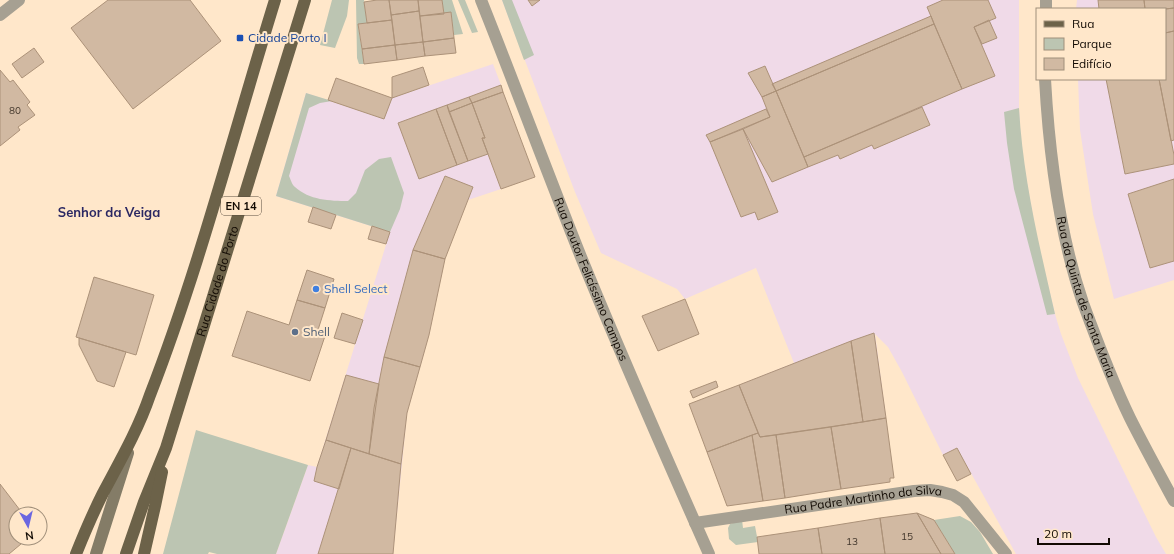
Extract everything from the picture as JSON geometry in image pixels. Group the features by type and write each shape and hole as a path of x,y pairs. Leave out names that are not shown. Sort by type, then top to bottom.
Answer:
{"main road":[{"name":"EN 14","path":"132,438 150,397 183,306 275,0"},
{"name":"Rua Cidade do Porto","path":"126,554 144,502 166,448 305,0"},
{"path":"76,554 102,495 132,438"},
{"path":"96,554 132,438"},
{"name":"Rua Cidade do Porto","path":"144,554 156,506 166,448"}],"street":[{"path":"0,14 19,0"},
{"name":"Rua Doutor Felicíssimo Campos","path":"481,0 514,81 581,257 638,395 709,554"},
{"name":"Rua da Quinta de Santa Maria","path":"1045,80 1048,124 1056,183 1067,246 1083,301 1106,363 1130,417 1174,501"},
{"name":"Rua Padre Martinho da Silva","path":"695,523 914,491 930,490 952,495 964,502 1006,554"}],"shaded area":[{"path":"502,0 1019,0 1019,108 1021,146 1038,244 1055,314 1078,378 1156,537 1166,554 1016,554 957,448 943,455 888,347 875,334 886,418 760,437 739,385 794,363 756,268 685,299 677,289 601,253 575,192"},
{"path":"1077,0 1174,0 1174,280 1114,299 1093,214 1080,130 1078,80 1166,80 1166,8 1076,8"},
{"path":"493,64 501,85 469,97 482,139 501,189 468,200 446,253 429,335 407,413 393,554 276,554 308,465 317,467 390,232 276,196 306,93 384,119 392,98"}],"green space":[{"path":"332,0 349,0 347,16 335,48 320,45"},
{"path":"356,0 364,0 367,23 358,25 364,64 359,64 357,58"},
{"path":"442,0 452,0 463,34 454,35 451,13 444,14"},
{"path":"458,0 465,0 478,32 472,33"},
{"path":"502,0 512,0 534,55 524,60"},
{"path":"306,93 332,101 320,103 309,108 289,176 293,185 307,195 313,197 334,201 348,201 356,193 365,170 379,159 391,157 404,193 400,209 390,232 276,196"},
{"path":"1019,108 1028,186 1055,314 1047,315 1014,189 1004,112"},
{"path":"196,430 308,465 276,554 217,554 209,552 208,554 163,554"},
{"path":"960,516 971,522 980,532 993,554 955,554 934,520"},
{"path":"742,520 743,528 755,526 758,542 736,545 729,539 728,528 730,524"}],"building":[{"path":"108,0 190,0 221,41 133,109 71,28"},
{"path":"389,0 392,20 367,23 364,2"},
{"path":"389,0 418,0 419,11 391,15"},
{"path":"418,0 442,0 444,14 420,16"},
{"path":"528,0 540,0 532,6"},
{"path":"943,0 988,0 996,18 974,27 995,76 962,89 927,7"},
{"path":"1098,0 1144,0 1145,8 1099,8"},
{"path":"1144,0 1174,0 1174,8 1145,8"},
{"path":"1174,8 1174,31 1166,33 1166,9"},
{"path":"419,11 423,42 395,45 391,15"},
{"path":"451,12 454,38 423,42 420,16"},
{"path":"931,16 934,24 776,91 772,84"},
{"path":"392,20 395,45 362,49 358,24"},
{"path":"989,20 997,38 982,44 974,27"},
{"path":"934,24 962,89 804,157 776,91"},
{"path":"1174,31 1174,140 1171,141 1159,80 1166,80 1166,33"},
{"path":"454,38 456,53 425,56 423,42"},
{"path":"423,42 425,56 397,60 395,45"},
{"path":"395,45 397,60 364,64 362,49"},
{"path":"34,48 44,62 22,78 12,64"},
{"path":"765,66 776,91 762,97 748,73"},
{"path":"423,67 429,85 392,98 392,77"},
{"path":"0,70 10,82 13,80 30,102 27,105 35,115 18,127 20,130 0,146"},
{"path":"336,78 392,98 384,119 328,100"},
{"path":"1106,80 1159,80 1174,155 1174,164 1125,174"},
{"path":"501,85 503,92 472,103 469,97"},
{"path":"776,91 808,167 772,182 743,129 770,117 762,97"},
{"path":"503,92 535,177 501,189 482,138 485,138 472,103"},
{"path":"469,97 472,103 449,112 447,105"},
{"path":"472,103 485,138 482,138 488,154 468,161 449,112"},
{"path":"447,105 468,161 457,165 436,109"},
{"path":"922,107 930,125 874,149 872,145 840,159 838,155 808,167 804,157"},
{"path":"436,109 457,165 419,179 398,123"},
{"path":"766,109 770,117 710,142 706,135"},
{"path":"743,129 778,212 758,220 755,212 741,217 710,142"},
{"path":"445,176 473,187 445,259 413,250"},
{"path":"1174,179 1174,261 1150,268 1128,194"},
{"path":"313,207 336,215 331,229 308,222"},
{"path":"372,226 390,232 386,244 368,239"},
{"path":"413,250 445,259 429,335 420,367 384,357"},
{"name":"Shell Select","path":"307,270 334,279 325,308 297,300"},
{"path":"94,277 154,295 136,355 76,337"},
{"path":"685,299 699,334 658,351 642,316"},
{"path":"297,300 325,308 317,333 325,336 310,381 232,356 247,311 289,325"},
{"path":"342,313 363,320 355,344 334,338"},
{"path":"874,333 886,418 863,422 851,341"},
{"path":"79,338 126,352 114,387 97,381 79,345"},
{"path":"851,341 863,422 760,437 739,385"},
{"path":"384,357 420,367 407,413 401,464 369,454 374,408"},
{"path":"346,375 379,384 369,454 326,440"},
{"path":"716,381 718,387 693,398 690,391"},
{"path":"739,385 758,433 707,452 689,404"},
{"path":"886,418 894,478 890,478 890,482 841,489 831,427"},
{"path":"831,427 841,489 785,498 776,435"},
{"path":"758,433 760,437 776,435 785,498 763,501 752,435"},
{"path":"752,435 763,501 727,506 707,452"},
{"path":"326,440 351,448 339,489 314,481"},
{"path":"351,448 401,464 393,554 318,554"},
{"path":"957,448 971,474 957,481 943,455"},
{"path":"0,484 17,506 8,506 8,546 19,546 9,554 0,554"},
{"path":"917,513 934,520 955,554 941,554"},
{"path":"917,513 941,554 885,554 880,518"},
{"path":"880,518 885,554 822,554 818,528"},
{"path":"818,528 822,554 759,554 757,537"}],"place":[{"name":"Cidade Porto I","path":"240,38"},
{"name":"Shell Select","path":"316,289"},
{"name":"Shell","path":"295,332"}],"district":[{"name":"Senhor da Veiga","path":"109,212"}]}
